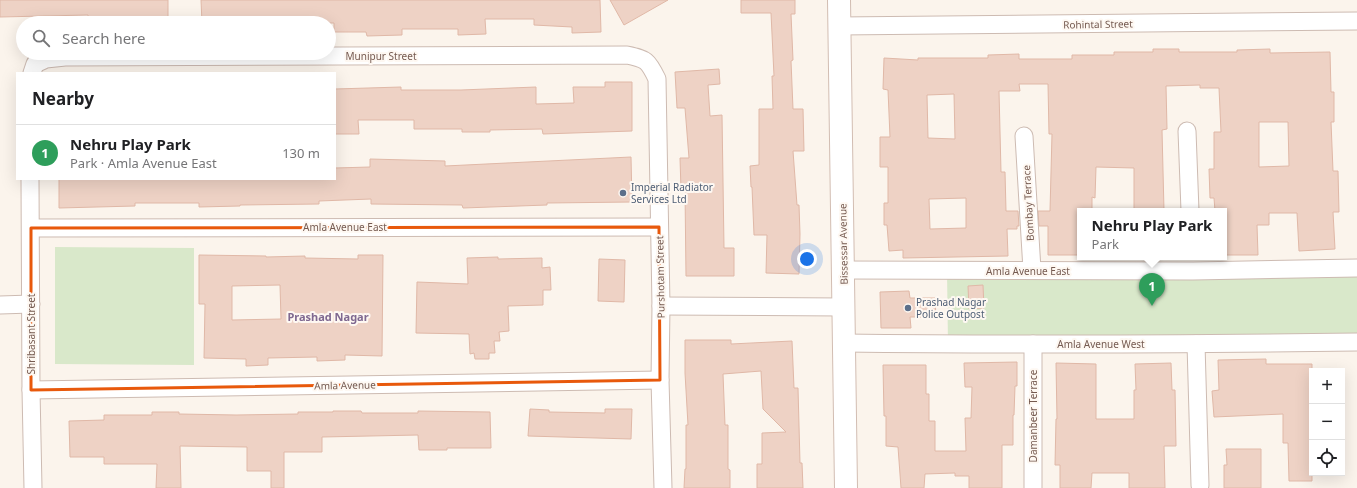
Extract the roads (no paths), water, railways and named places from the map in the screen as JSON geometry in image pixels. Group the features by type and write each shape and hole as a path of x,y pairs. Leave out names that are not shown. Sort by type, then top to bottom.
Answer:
{"street":[{"name":"Bissessar Avenue","path":"839,0 846,488"},
{"name":"Rohintal Street","path":"839,26 1357,21"},
{"name":"Munipur Street","path":"336,56 627,55 643,58 652,68"},
{"name":"Munipur Street","path":"34,69 44,60"},
{"name":"Purshotam Street","path":"652,68 657,79 661,306 660,380 663,488"},
{"path":"1187,132 1190,208"},
{"name":"Bombay Terrace","path":"1024,136 1032,270"},
{"name":"Shribasant Street","path":"30,180 31,390 34,488"},
{"name":"Amla Avenue East","path":"31,228 659,227"},
{"name":"Amla Avenue East","path":"843,270 1032,270 1192,264 1357,268"},
{"path":"0,305 31,304"},
{"path":"661,306 843,307"},
{"name":"Amla Avenue West","path":"844,343 1196,344 1357,342"},
{"name":"Damanbeer Terrace","path":"1033,344 1033,488"},
{"path":"1196,344 1200,485"},
{"name":"Amla Avenue","path":"31,390 660,380"}],"place":[{"name":"Imperial Radiator Services Ltd","path":"623,193"},
{"name":"Nehru Play Park","path":"1152,306"},
{"name":"Prashad Nagar Police Outpost","path":"908,308"}],"district":[{"name":"Prashad Nagar","path":"328,316"}]}
